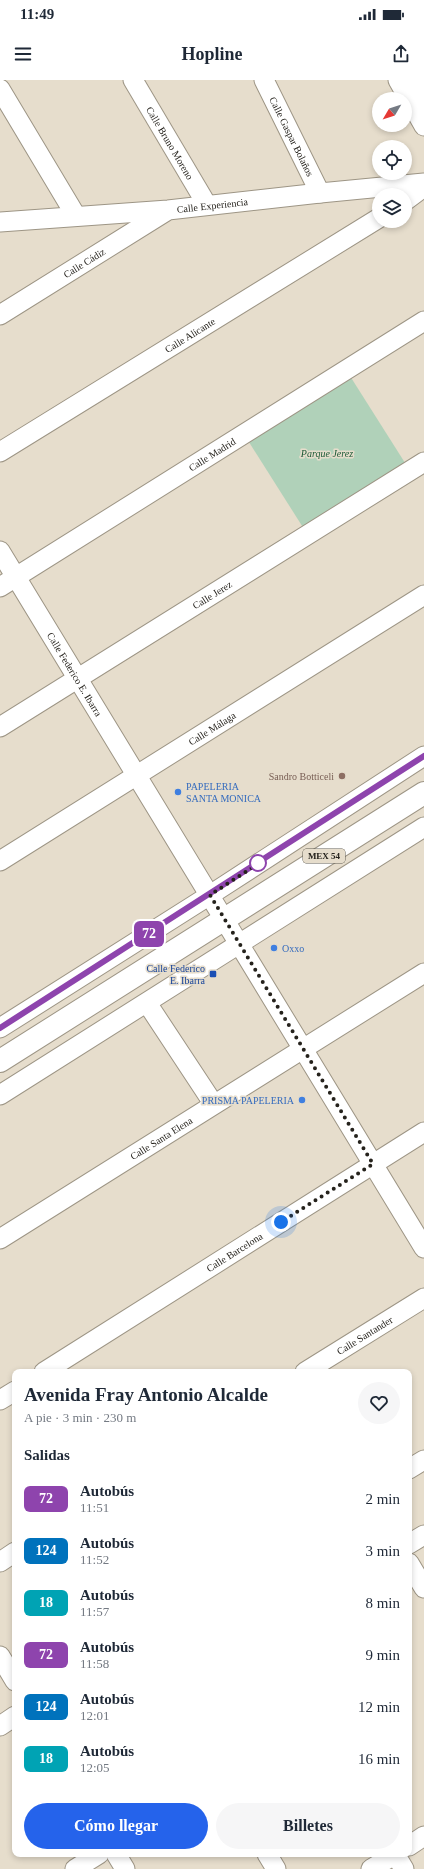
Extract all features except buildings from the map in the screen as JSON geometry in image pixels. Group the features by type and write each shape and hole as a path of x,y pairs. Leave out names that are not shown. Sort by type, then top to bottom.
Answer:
{"main road":[{"name":"MEX 54","path":"0,1061 424,793"}],"street":[{"name":"Calle Bruno Moreno","path":"133,80 207,205"},
{"name":"Calle Gaspar Bolaños","path":"264,80 320,193"},
{"path":"398,80 424,126"},
{"path":"414,80 424,98"},
{"path":"0,89 76,216"},
{"name":"Calle Experiencia","path":"0,222 168,210 320,193 423,184"},
{"path":"412,196 420,190 423,184"},
{"name":"Calle Cádiz","path":"0,315 168,210"},
{"name":"Calle Alicante","path":"0,452 372,222"},
{"name":"Calle Madrid","path":"0,587 424,321"},
{"name":"Calle Jerez","path":"0,727 424,462"},
{"name":"Calle Federico E. Ibarra","path":"0,551 304,1048 424,1248"},
{"name":"Calle Málaga","path":"0,861 424,595"},
{"path":"0,1028 210,895 424,756"},
{"path":"0,1095 424,827"},
{"name":"Calle Santa Elena","path":"0,1239 424,973"},
{"path":"147,1003 208,1097"},
{"name":"Calle Barcelona","path":"49,1369 424,1132"},
{"name":"Calle Santander","path":"310,1369 424,1298"},
{"path":"0,1400 12,1393"},
{"path":"412,1467 424,1460"},
{"path":"412,1542 424,1535"},
{"path":"0,1562 12,1554"},
{"path":"412,1568 424,1588"},
{"path":"0,1656 12,1676"},
{"path":"0,1726 12,1718"},
{"path":"412,1844 424,1836"},
{"path":"74,1869 94,1857"},
{"path":"118,1857 125,1869"},
{"path":"269,1857 276,1869"},
{"path":"371,1869 390,1857"},
{"path":"397,1857 404,1869"}],"green space":[{"name":"Parque Jerez","path":"350,376 407,466 304,529 247,439"}],"bus line":[{"name":"72","path":"0,1028 210,895 424,756"}],"place":[{"name":"Sandro Botticeli","path":"342,776"},
{"name":"PAPELERIA SANTA MONICA","path":"178,792"},
{"name":"Oxxo","path":"274,948"},
{"name":"Calle Federico E. Ibarra","path":"213,974"},
{"name":"PRISMA PAPELERIA","path":"302,1100"}],"route":[{"path":"258,863 264,860 210,895 373,1164 281,1222"}]}
